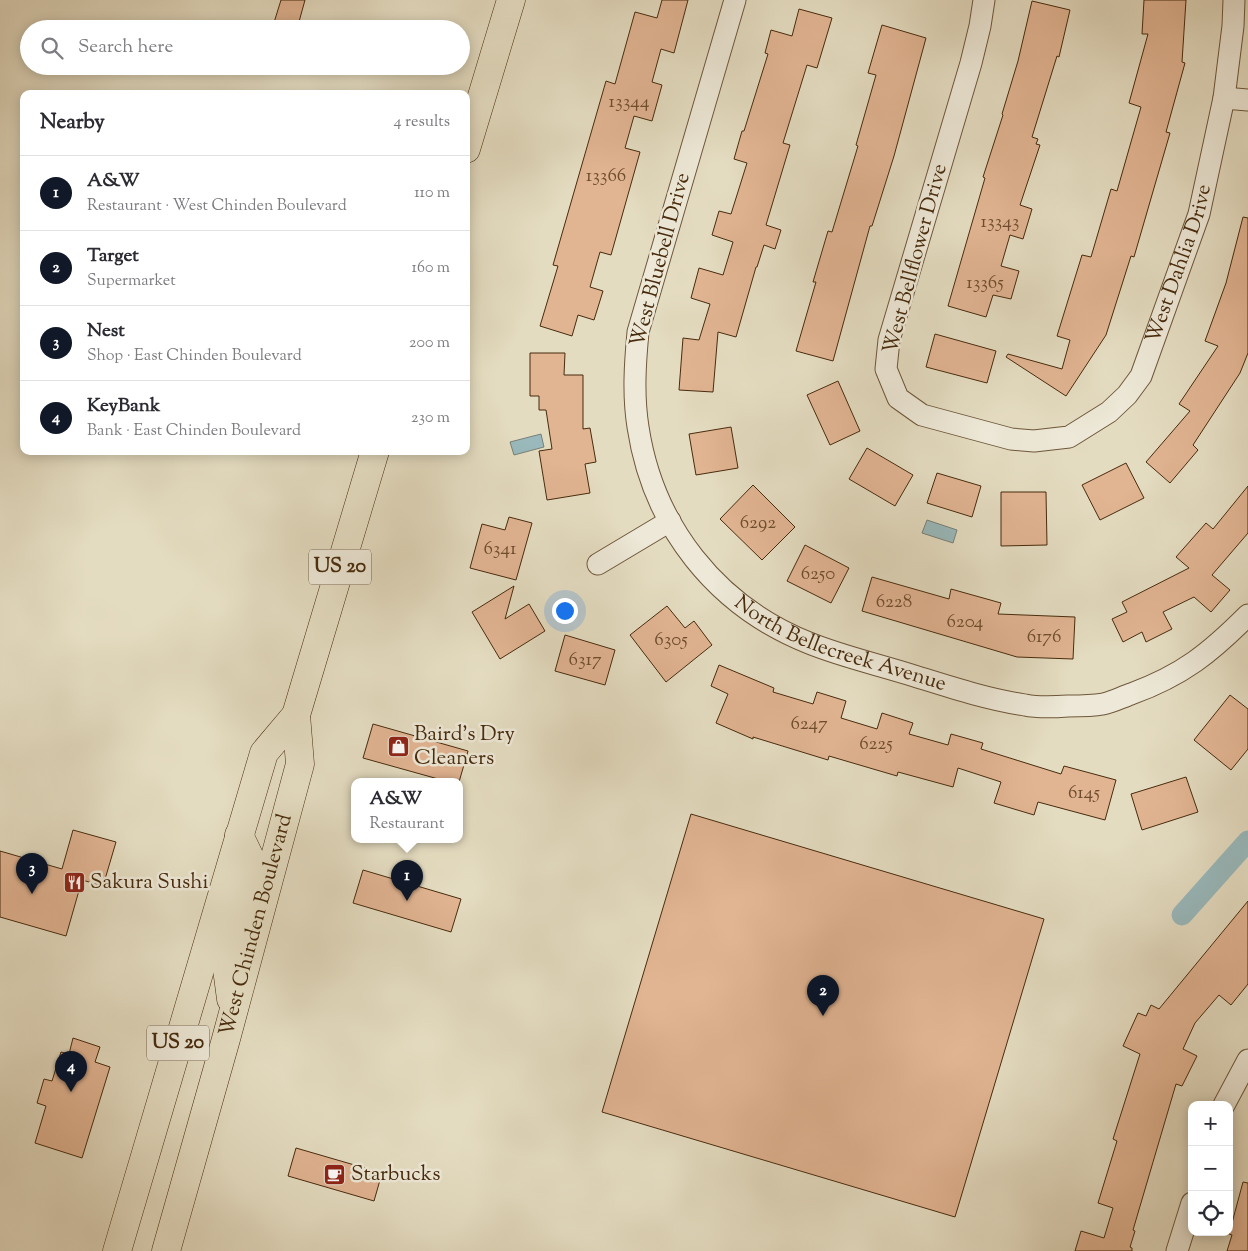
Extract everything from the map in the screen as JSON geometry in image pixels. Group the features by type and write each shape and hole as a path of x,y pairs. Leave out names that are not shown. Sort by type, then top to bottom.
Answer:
{"main road":[{"path":"470,136 511,0"},
{"name":"US 20","path":"117,1251 264,753 296,715 374,455"},
{"name":"West Chinden Boulevard","path":"166,1251 300,764 296,715"},
{"path":"233,1013 226,961 253,864 239,835"}],"street":[{"name":"West Bluebell Drive","path":"670,522 650,474 638,426 635,377 638,332 735,0"},
{"name":"West Bellflower Drive","path":"984,0 971,63 889,340 886,369 898,398 922,415 1012,439"},
{"name":"West Dahlia Drive","path":"1012,439 1034,441 1061,440 1069,437 1109,412 1141,376 1199,214 1224,98 1233,26 1234,0"},
{"path":"1224,98 1248,100"},
{"path":"598,564 670,522"},
{"name":"North Bellecreek Avenue","path":"670,522 682,544 699,566 738,604 809,643 994,700 1028,706 1104,704 1159,684 1193,664 1212,650 1248,615"},
{"path":"1226,1101 1248,1060"},
{"path":"1177,1251 1188,1216"}],"water":[{"path":"541,434 544,447 514,455 510,442"},
{"path":"927,520 957,530 953,543 922,533"}],"building":[{"path":"281,0 305,0 299,20 275,20"},
{"path":"662,0 688,0 674,53 661,49 652,82 662,85 652,121 634,116 625,148 640,152 611,255 600,252 590,287 603,291 594,320 578,315 572,336 540,326 558,266 553,265 606,81 615,84 635,12 657,18"},
{"path":"1144,0 1186,0 1182,62 1185,63 1166,132 1170,133 1134,257 1131,256 1106,335 1066,396 1006,357 1008,354 1062,369 1070,340 1057,336 1082,255 1091,257 1111,189 1117,191 1141,107 1129,103 1148,34 1142,34"},
{"path":"1032,1 1070,10 1059,57 1057,56 1032,137 1038,139 1036,144 1040,145 1020,205 1032,209 1023,239 1010,235 1001,266 1019,271 1011,299 993,295 986,317 948,306 985,178 983,177 1018,61"},
{"path":"799,9 832,18 817,68 807,65 783,143 790,145 766,225 781,230 775,249 764,245 736,337 718,332 713,392 679,390 683,338 699,340 710,304 691,298 699,268 723,275 733,242 712,235 719,211 731,214 747,163 734,159 768,54 765,53 771,30 792,36"},
{"path":"882,25 926,38 894,156 872,226 870,226 833,361 796,351 816,282 813,282 828,231 832,232 858,146 856,145 876,75 868,73"},
{"path":"1243,217 1248,218 1248,353 1240,373 1193,445 1198,450 1170,483 1146,462 1190,411 1179,404 1218,346 1205,341 1226,283"},
{"path":"935,334 996,351 987,383 926,367"},
{"path":"530,353 565,353 564,375 583,375 583,429 590,428 596,462 585,464 590,493 547,500 539,451 552,449 546,410 539,410 539,396 530,396"},
{"path":"838,381 860,431 830,445 807,395"},
{"path":"731,427 738,468 696,475 689,434"},
{"path":"867,448 913,475 895,506 849,479"},
{"path":"1126,463 1144,498 1100,520 1082,485"},
{"path":"937,473 981,486 972,517 927,503"},
{"path":"753,485 795,527 762,560 720,519"},
{"path":"1248,486 1248,533 1212,575 1230,590 1211,612 1194,597 1163,612 1172,629 1146,642 1142,632 1123,642 1112,619 1127,612 1122,602 1189,568 1176,557 1206,523 1213,529"},
{"path":"1001,492 1046,492 1047,545 1001,546"},
{"path":"509,517 532,523 516,580 470,568 482,524 505,530"},
{"path":"805,545 849,568 831,603 787,581"},
{"path":"872,577 949,599 951,589 1001,603 998,614 1075,617 1073,659 1017,657 862,611"},
{"path":"514,586 505,619 529,604 545,631 500,659 472,612"},
{"path":"667,606 685,628 694,621 712,645 666,682 630,635"},
{"path":"565,635 615,650 605,685 555,671"},
{"path":"719,665 774,688 773,692 813,704 817,692 846,701 841,718 877,729 882,713 913,723 909,734 948,745 951,734 983,743 981,749 1061,774 1064,766 1116,780 1105,820 1038,802 1034,815 994,803 1001,782 958,768 953,787 898,772 897,776 829,756 828,760 753,737 753,739 716,723 728,694 711,686"},
{"path":"1230,695 1248,709 1248,749 1231,770 1194,740"},
{"path":"373,724 468,751 460,778 435,778 363,758"},
{"path":"1186,777 1198,812 1142,830 1131,794"},
{"path":"691,814 1044,919 955,1217 602,1112"},
{"path":"73,830 116,842 103,886 82,880 66,936 0,917 0,851 62,869"},
{"path":"363,870 461,899 451,932 353,903"},
{"path":"1248,901 1248,984 1231,1005 1219,995 1195,1023 1183,1049 1197,1056 1182,1086 1176,1084 1133,1230 1135,1231 1130,1247 1132,1251 1075,1251 1081,1231 1104,1238 1113,1208 1098,1203 1117,1141 1113,1139 1140,1054 1123,1046 1138,1013 1146,1016 1151,1005 1159,1009"},
{"path":"73,1038 100,1047 95,1062 110,1067 82,1158 35,1143 46,1106 37,1103 44,1079 52,1081 61,1052 69,1054"},
{"name":"Starbucks","path":"296,1148 382,1173 374,1201 288,1176"},
{"path":"1243,1182 1248,1183 1248,1251 1227,1251 1233,1236 1233,1219"}],"waterway":[{"path":"1182,915 1248,841"}],"place":[{"name":"Baird's Dry Cleaners","path":"398,747"},
{"name":"Sakura Sushi","path":"74,883"},
{"name":"Nest","path":"32,894"},
{"name":"A&W","path":"407,901"},
{"name":"Target","path":"823,1016"},
{"name":"KeyBank","path":"71,1092"},
{"name":"Starbucks","path":"335,1175"}]}
